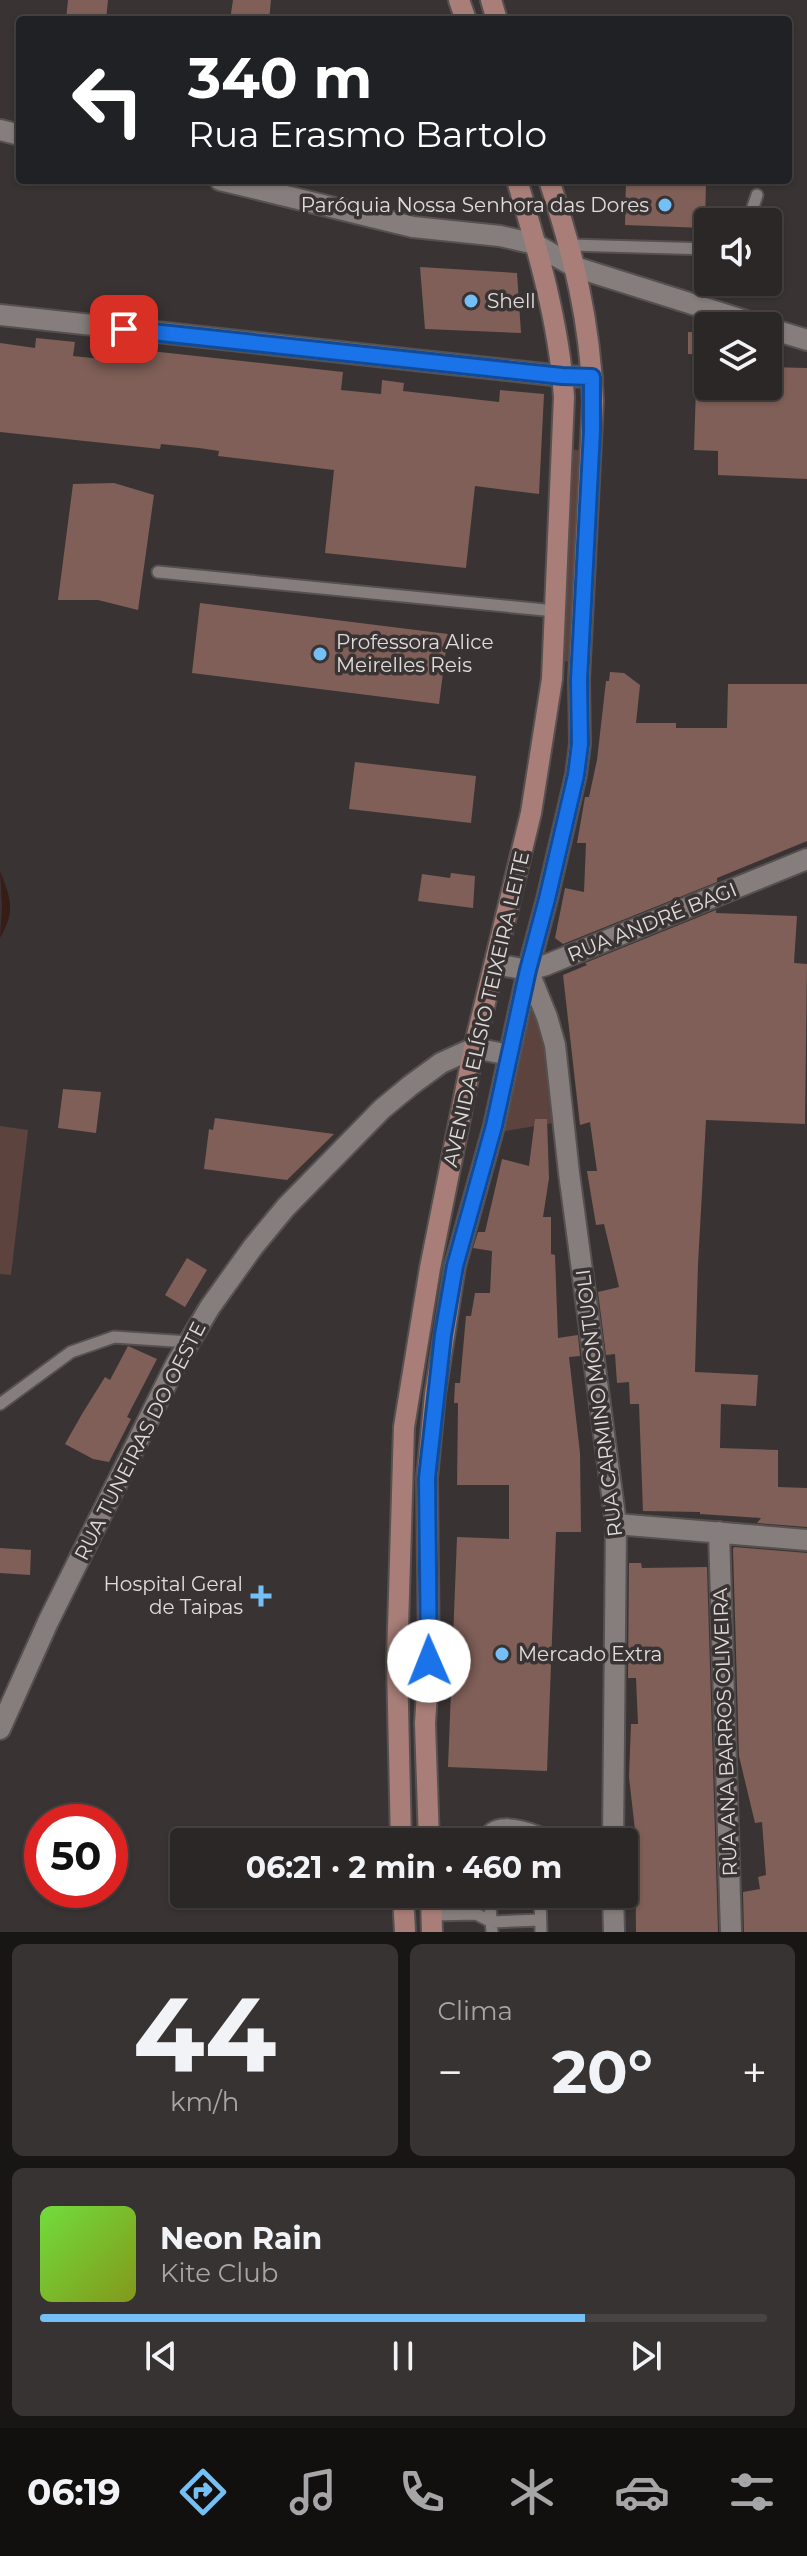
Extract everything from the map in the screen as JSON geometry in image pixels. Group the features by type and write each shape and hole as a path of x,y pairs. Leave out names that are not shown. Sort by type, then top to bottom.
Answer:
{"main road":[{"name":"AVENIDA ELÍSIO TEIXEIRA LEITE","path":"401,1828 397,1661 404,1427 430,1268 474,1048 531,813 552,679 564,397 556,327 518,184"},
{"name":"AVENIDA ELÍSIO TEIXEIRA LEITE","path":"429,1828 425,1723 429,1661 427,1478 443,1335 455,1266 494,1126 576,775 580,744 579,680 592,377 585,311 570,245 550,184"},
{"path":"404,1908 405,1932"}],"street":[{"path":"236,184 413,227 500,236 535,244 575,267 718,312"},
{"path":"0,315 592,377"},
{"path":"782,332 807,340"},
{"name":"RUA ANDRÉ BAGI","path":"528,970 807,859"},
{"path":"495,964 528,970"},
{"name":"RUA CARMINO MONTUOLI","path":"528,970 555,1045 616,1524 613,1828"},
{"path":"474,1048 509,1055"},
{"name":"RUA TUNEIRAS DO OESTE","path":"0,1729 108,1499 210,1307 286,1207 382,1109 441,1063 474,1048"},
{"path":"616,1524 807,1540"},
{"name":"RUA ANA BARROS OLIVEIRA","path":"719,1532 731,1932"},
{"path":"613,1908 614,1932"}],"lane":[{"path":"753,208 757,195"},
{"path":"570,245 694,249"},
{"path":"158,572 555,611"},
{"path":"430,1268 455,1266"},
{"path":"0,1404 71,1352 114,1337 189,1342"},
{"path":"493,1828 503,1824 527,1828"},
{"path":"432,1914 476,1914 492,1927"},
{"path":"480,1932 492,1927 541,1926"}],"shaded area":[{"path":"572,449 580,451 571,662 563,661"},
{"path":"0,871 7,889 10,912 0,938 2,906"},
{"path":"527,965 565,1121 488,1134"},
{"path":"0,1126 28,1130 11,1275 0,1274"}],"building":[{"path":"68,0 108,0 106,16 66,16"},
{"path":"233,0 271,0 269,16 231,16"},
{"name":"Paróquia Nossa Senhora das Dores","path":"626,184 706,184 705,208 694,208 694,228 625,225"},
{"name":"Shell","path":"420,267 517,273 521,333 425,329"},
{"path":"688,332 694,332 694,354 688,354"},
{"path":"36,338 75,342 73,356 131,362 132,349 343,372 341,390 381,394 382,380 404,383 403,391 499,402 500,390 544,394 539,494 475,486 466,568 325,553 334,470 218,456 219,451 199,448 161,444 160,449 0,432 0,343 35,348"},
{"path":"782,367 807,368 807,479 718,475 718,451 694,450 696,400 782,400"},
{"path":"114,483 154,495 138,610 98,600 58,600 73,484"},
{"name":"Professora Alice Meirelles Reis","path":"200,603 448,634 439,704 192,673"},
{"path":"610,672 624,673 640,685 636,723 676,723 676,728 727,728 728,684 807,684 807,841 717,878 717,882 563,944 555,938 565,888 584,892 586,843 577,843 585,797 589,797 597,760 606,681 609,681"},
{"path":"355,762 476,776 471,823 349,809"},
{"path":"451,873 475,876 473,908 418,901 422,874 450,878"},
{"path":"716,910 716,913 797,916 794,963 807,964 805,1124 706,1120 695,1372 758,1375 756,1406 721,1404 720,1448 778,1450 778,1487 807,1488 807,1527 757,1523 761,1518 700,1512 643,1511 639,1404 630,1404 629,1382 617,1383 615,1354 606,1355 598,1292 619,1287 604,1224 596,1225 587,1171 597,1171 590,1122 580,1125 563,975 587,965 585,963"},
{"path":"63,1089 101,1092 96,1133 58,1128"},
{"path":"215,1118 334,1134 287,1180 204,1169 209,1129 213,1130"},
{"path":"535,1119 547,1119 549,1178 543,1217 551,1217 558,1338 578,1335 580,1356 569,1357 580,1453 581,1532 556,1532 547,1771 448,1767 457,1537 509,1539 509,1485 457,1485 458,1403 454,1403 455,1383 460,1383 466,1316 471,1316 475,1293 490,1293 492,1251 473,1248 478,1232 485,1232 502,1159 529,1166"},
{"path":"187,1258 207,1270 185,1307 165,1295"},
{"path":"128,1346 157,1359 127,1417 131,1419 109,1462 93,1459 65,1444 105,1377 110,1380"},
{"path":"734,1547 807,1553 807,1932 744,1932 743,1892 760,1889 758,1877 766,1875 762,1822 755,1823 739,1756"},
{"path":"0,1548 31,1550 30,1575 0,1573"},
{"path":"629,1563 641,1563 642,1568 707,1567 718,1932 636,1932 638,1828 635,1828 629,1777 631,1724 638,1724 636,1678 628,1678"}],"place":[{"name":"Paróquia Nossa Senhora das Dores","path":"665,205"},
{"name":"Shell","path":"471,301"},
{"name":"Professora Alice Meirelles Reis","path":"320,654"},
{"name":"Hospital Geral de Taipas","path":"261,1596"},
{"name":"Mercado Extra","path":"502,1654"}],"route":[{"path":"124,329 592,377 579,680 580,744 576,775 494,1126 455,1266 443,1335 427,1478 429,1661"}]}
